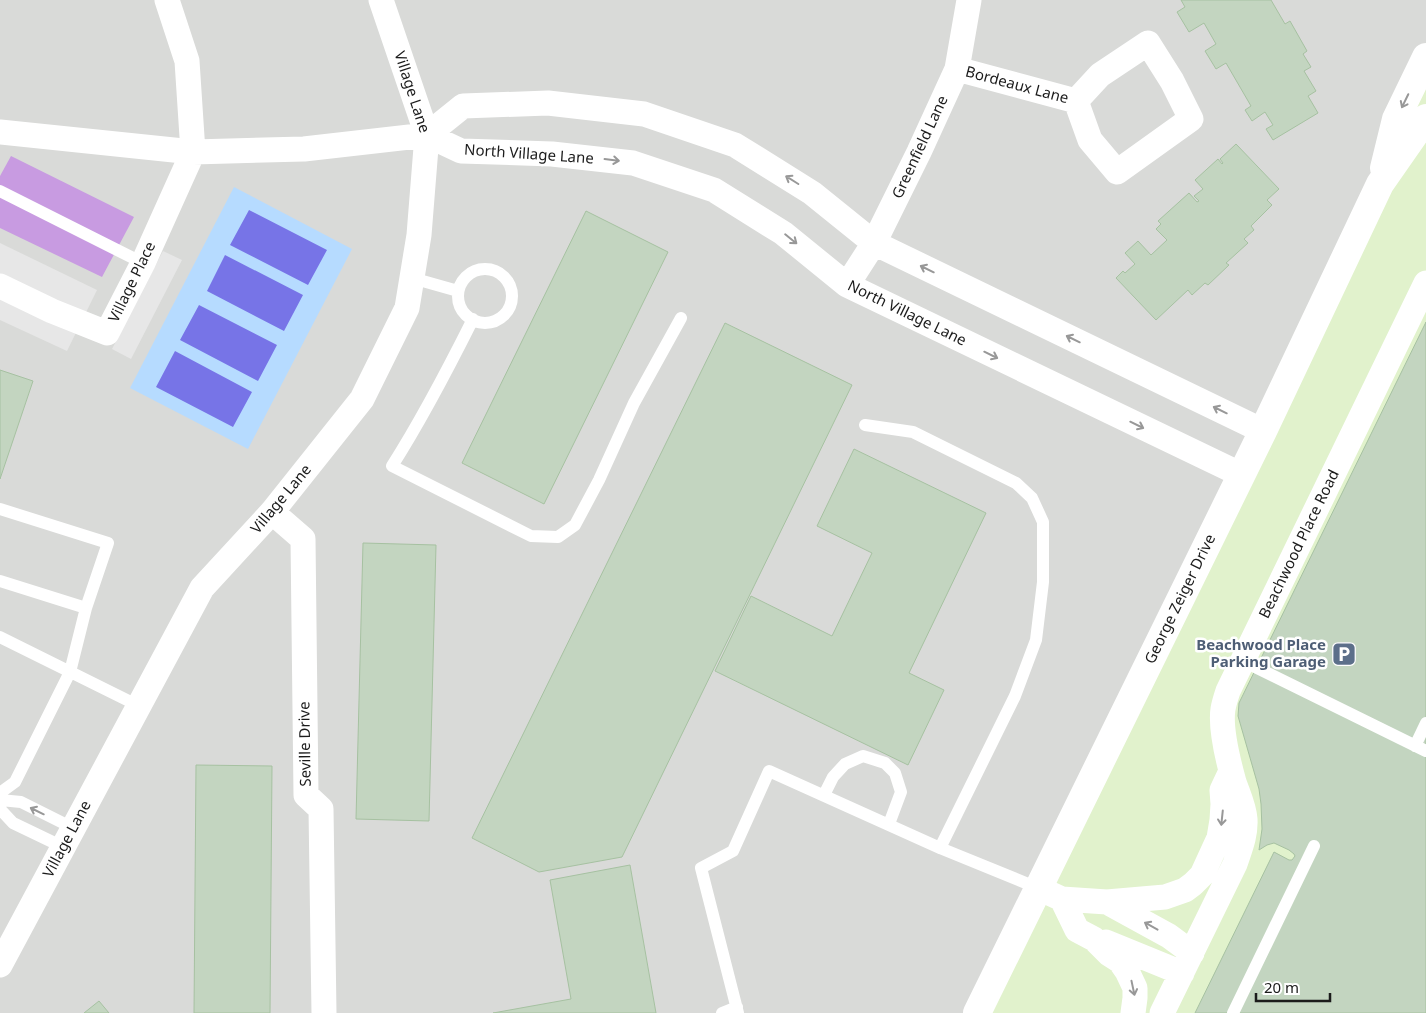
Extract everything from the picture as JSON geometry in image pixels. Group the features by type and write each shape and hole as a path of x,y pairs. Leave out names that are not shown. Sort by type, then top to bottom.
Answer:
{"street":[{"path":"167,0 188,61 193,152"},
{"name":"Village Lane","path":"0,965 202,588 272,512 362,399 407,308 419,235 427,135 381,0"},
{"name":"Greenfield Lane","path":"847,285 874,243 957,69 969,0"},
{"name":"Bordeaux Lane","path":"1148,43 1172,81 1191,119 1117,172 1090,140 1076,101 1100,75 1148,43"},
{"name":"George Zeiger Drive","path":"1380,184 1396,119 1426,57"},
{"name":"Bordeaux Lane","path":"957,69 1076,101"},
{"path":"0,132 193,152 304,149 427,135 463,106 548,103 644,114 735,145 812,193 874,243 1263,431"},
{"name":"George Zeiger Drive","path":"977,1013 1050,894 1242,475 1380,184 1426,118"},
{"name":"North Village Lane","path":"427,135 461,151 552,154 633,163 714,190 784,234 847,285 1242,475"},
{"name":"Village Place","path":"0,286 52,312 107,333 143,263 193,152"},
{"name":"Beachwood Place Road","path":"1162,1013 1234,864 1245,831 1245,818 1241,799 1231,771 1223,728 1223,711 1228,690 1425,290"},
{"name":"Seville Drive","path":"272,512 303,539 306,795 321,809 324,1013"},
{"path":"1050,894 1107,902 1165,897 1193,884 1202,874 1219,838 1222,820 1222,790 1231,771"},
{"path":"1050,894 1085,934 1120,961 1132,979 1135,988 1133,1013"},
{"path":"1142,898 1161,904 1169,912 1187,963"},
{"path":"1107,902 1169,936 1187,963"},
{"path":"1085,934 1113,944 1187,963"}],"lane":[{"path":"0,191 143,263"},
{"path":"486,268 506,277 512,289 512,303 503,316 491,322 480,323 465,315 458,301 458,292 468,274 486,268"},
{"path":"412,278 458,292"},
{"path":"472,319 438,388 392,466 531,536 558,537 575,525 599,480 634,403 682,318"},
{"path":"865,425 913,432 1016,483 1032,498 1043,522 1043,582 1036,640 1015,696 940,848"},
{"path":"0,509 108,543 86,608 70,672 15,782 0,793"},
{"path":"0,581 86,608"},
{"path":"0,637 139,706"},
{"path":"1243,661 1420,749 1426,723"},
{"path":"824,795 833,777 845,764 863,756 885,763 895,773 901,792 889,824"},
{"path":"722,1013 738,1010 701,868 733,850 769,771 940,848 1050,894"},
{"path":"0,800 21,802 68,837"},
{"path":"0,809 13,823 68,837"},
{"path":"1234,1013 1314,846"}],"shaded area":[{"path":"0,0 1426,0 1426,57 1380,184 977,1013 0,1013"},
{"path":"1426,57 1426,1013 977,1013"},
{"path":"11,156 134,217 102,277 0,228 0,176"},
{"path":"234,187 352,249 248,449 130,388"},
{"path":"249,210 327,250 308,285 230,245"},
{"path":"0,243 97,290 67,351 0,320"},
{"path":"163,251 182,260 131,359 112,349"},
{"path":"225,255 303,295 284,331 207,291"},
{"path":"199,305 277,345 258,381 180,340"},
{"path":"175,351 252,392 233,427 156,387"}],"building":[{"path":"1181,0 1271,0 1285,24 1290,21 1307,51 1303,54 1311,67 1304,71 1316,91 1308,96 1318,113 1273,140 1266,129 1273,125 1265,112 1252,121 1245,110 1251,106 1226,63 1216,69 1205,51 1216,44 1204,23 1189,32 1177,12 1185,7"},
{"path":"1236,144 1279,189 1267,200 1272,205 1251,226 1254,230 1244,239 1248,243 1226,263 1229,265 1208,285 1205,283 1192,295 1188,290 1156,320 1116,278 1135,264 1125,253 1138,241 1151,255 1167,240 1156,229 1161,224 1158,221 1189,193 1197,202 1199,201 1194,196 1203,189 1195,180 1218,159 1222,164 1220,159"},
{"path":"586,211 668,252 544,504 462,463"},
{"name":"Beachwood Place Parking Garage","path":"1426,322 1426,1013 1195,1013 1274,852 1289,860 1292,860 1295,856 1289,850 1274,843 1259,850 1262,829 1259,789 1238,716 1239,703"},
{"path":"725,323 852,385 622,857 539,872 472,838"},
{"path":"0,370 33,381 0,479"},
{"path":"854,449 986,513 909,673 944,690 908,765 715,671 751,596 832,636 872,553 817,526"},
{"path":"363,543 436,545 429,821 356,819"},
{"path":"196,765 272,766 270,1013 194,1013"},
{"path":"630,865 656,1013 493,1013 571,999 550,880"},
{"path":"99,1001 109,1013 84,1013"}],"place":[{"name":"Beachwood Place Parking Garage","path":"1344,654"}]}
